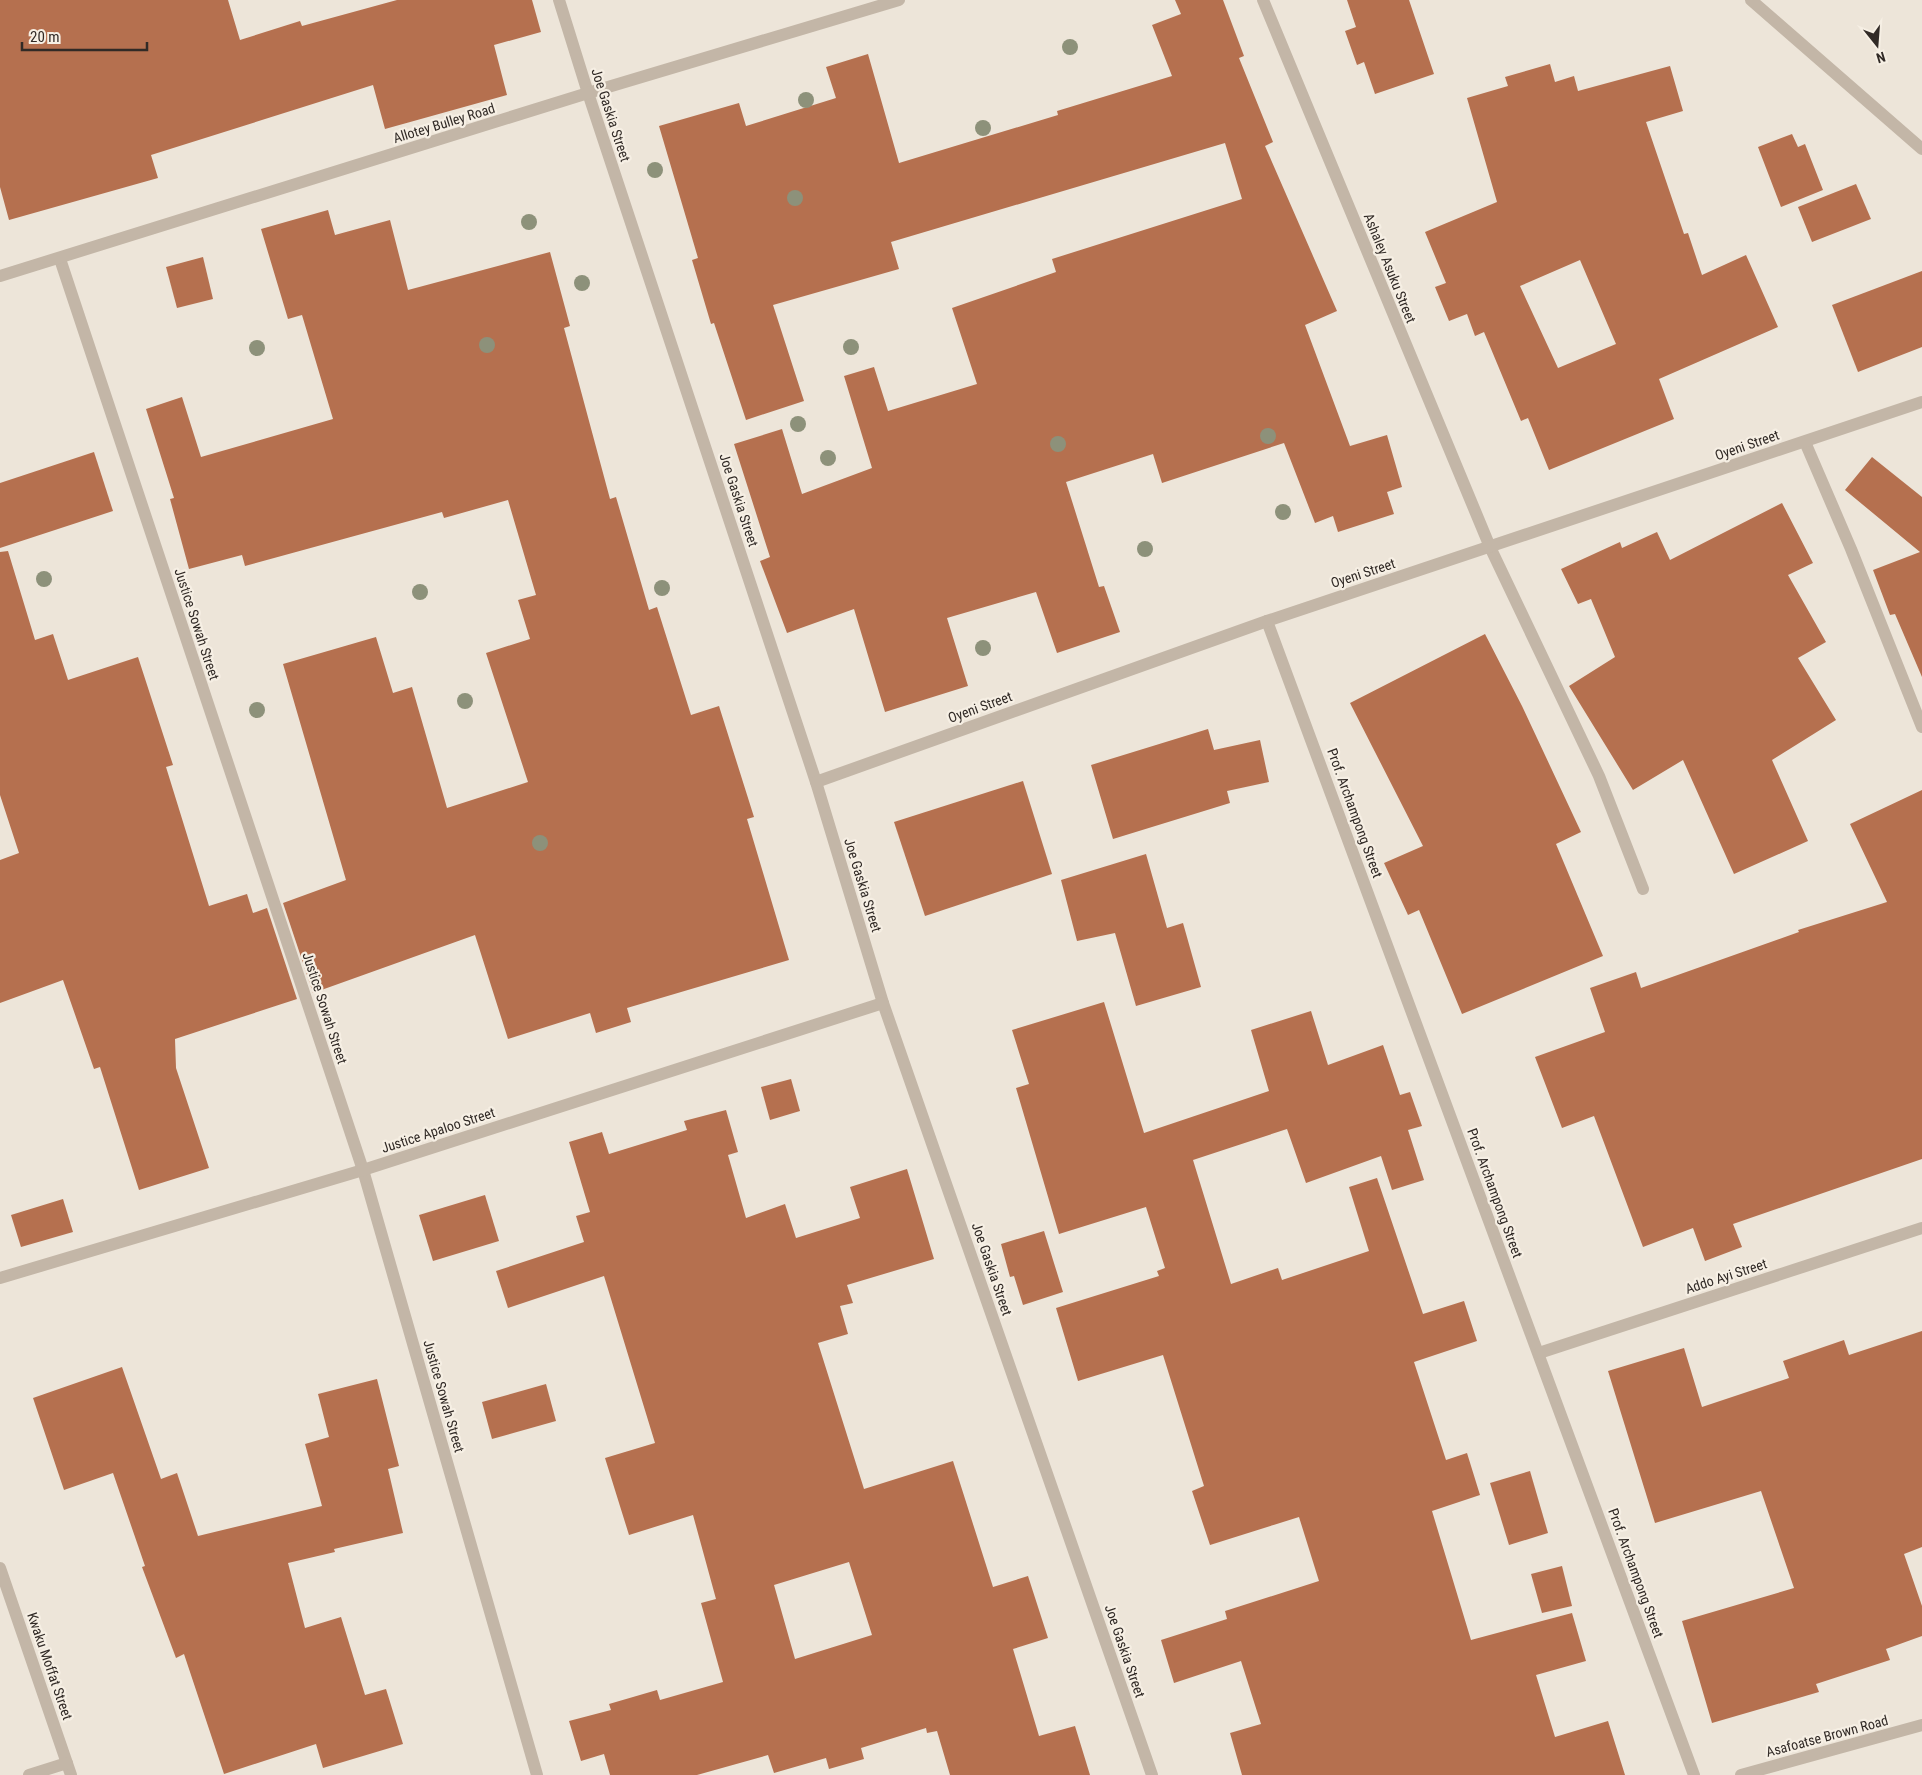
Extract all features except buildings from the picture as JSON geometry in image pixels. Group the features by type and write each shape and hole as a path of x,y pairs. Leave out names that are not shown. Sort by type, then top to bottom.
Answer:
{"street":[{"name":"Joe Gaskia Street","path":"559,0 816,782 883,1003 1152,1775"},
{"name":"Allotey Bulley Road","path":"0,276 60,259 588,93 899,0"},
{"name":"Ashaley Asuku Street","path":"1263,0 1490,547 1599,776 1642,889"},
{"path":"1751,0 1922,149"},
{"name":"Justice Sowah Street","path":"60,259 363,1170 537,1775"},
{"name":"Oyeni Street","path":"816,782 1267,621 1922,402"},
{"path":"1805,442 1851,549 1922,727"},
{"name":"Prof. Archampong Street","path":"1267,621 1694,1775"},
{"name":"Justice Apaloo Street","path":"0,1278 363,1170 883,1003"},
{"name":"Addo Ayi Street","path":"1539,1353 1922,1228"},
{"name":"Kwaku Moffat Street","path":"0,1568 69,1769"},
{"name":"Asafoatse Brown Road","path":"1741,1775 1922,1725"},
{"path":"29,1775 69,1769"}]}
